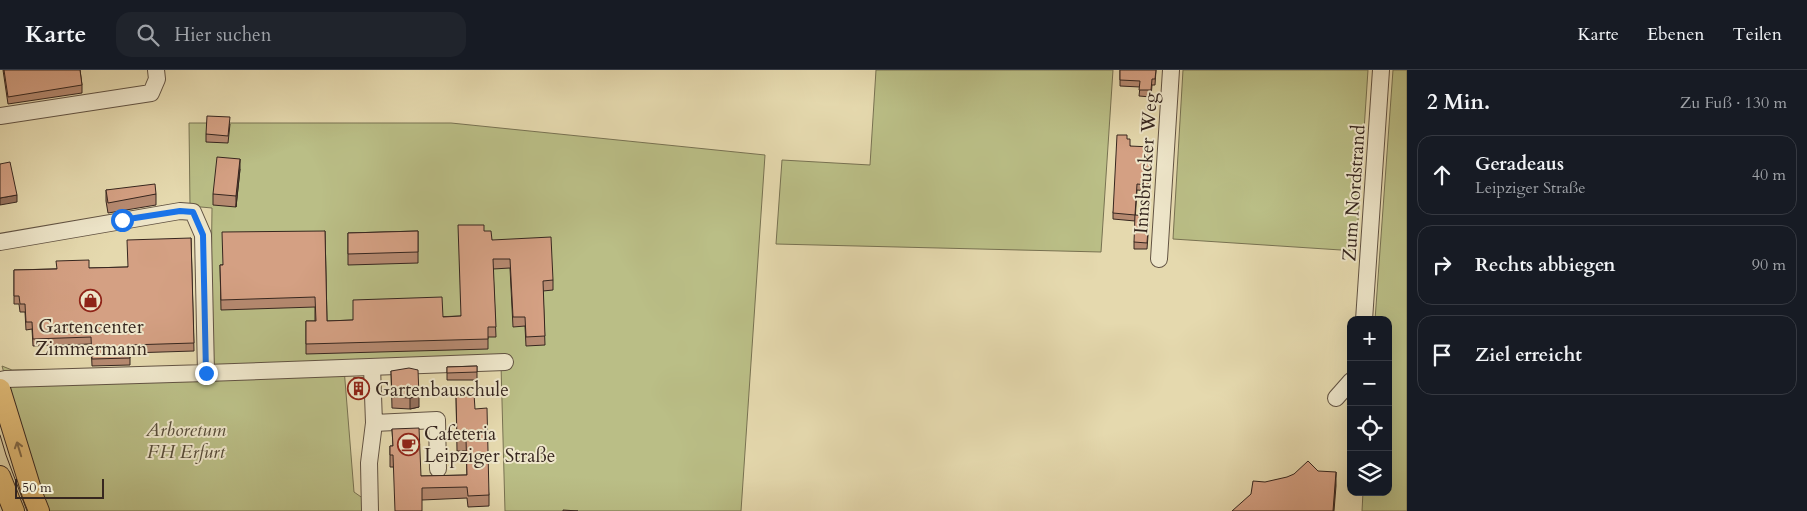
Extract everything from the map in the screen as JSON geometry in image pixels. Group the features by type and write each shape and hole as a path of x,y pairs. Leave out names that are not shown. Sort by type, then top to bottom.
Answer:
{"main road":[{"path":"0,389 39,511"},
{"path":"2,484 14,511"}],"street":[{"path":"0,116 152,93 157,79 156,70"},
{"name":"Innsbrucker Weg","path":"1159,259 1171,70"},
{"name":"Zum Nordstrand","path":"1364,316 1381,70"},
{"path":"0,242 170,212 193,212 203,235 206,373"},
{"path":"0,380 505,362"},
{"path":"370,511 369,463 374,423 372,366"},
{"path":"1336,398 1347,386"},
{"path":"374,423 437,420 438,469"}],"green space":[{"path":"876,70 1113,70 1101,252 776,244 782,160 870,165"},
{"path":"1183,70 1368,70 1356,251 1173,239"},
{"path":"1393,70 1407,70 1407,511 1362,511 1363,496 1392,496 1392,316 1375,316"},
{"name":"Arboretum FH Erfurt","path":"189,123 451,123 765,155 741,511 505,511 501,365 344,368 354,492 364,499 364,511 47,511 34,478 2,366 12,370 195,368 210,371 212,208 190,206"}],"building":[{"path":"4,70 80,70 82,85 8,97"},
{"path":"1120,70 1156,70 1155,79 1152,79 1151,90 1139,90 1140,81 1120,80"},
{"path":"207,116 230,117 228,136 206,134"},
{"path":"1117,135 1127,135 1127,139 1130,139 1130,146 1151,147 1148,185 1137,184 1135,215 1113,213"},
{"path":"217,157 240,159 236,196 213,194"},
{"path":"10,162 17,195 0,198 0,164"},
{"path":"155,184 156,194 108,203 106,190"},
{"path":"1135,215 1149,216 1147,243 1134,242"},
{"path":"458,225 484,225 484,231 491,231 492,240 551,237 553,280 543,281 545,336 526,337 525,317 513,317 510,259 493,259 496,327 488,327 488,339 306,344 306,321 316,321 315,297 221,300 220,265 223,265 222,232 325,231 327,321 353,320 353,300 442,297 443,317 461,316"},
{"path":"418,231 418,252 348,254 348,233"},
{"path":"191,238 194,343 129,345 130,358 92,359 91,337 33,339 32,322 26,322 25,304 20,304 19,296 14,296 14,270 57,269 56,261 89,260 89,268 128,267 127,240"},
{"path":"477,366 477,372 447,373 447,367"},
{"path":"409,368 418,370 419,396 410,398 392,397 391,371"},
{"path":"354,378 363,378 363,392 354,392"},
{"path":"456,394 474,394 475,409 487,408 489,495 468,496 467,487 422,488 422,511 395,511 393,455 390,455 390,446 393,446 392,429 419,428 421,476 467,475 466,439 457,440"},
{"path":"1308,461 1318,471 1336,472 1333,511 1232,511 1251,494 1253,481 1265,482 1287,477 1294,474"}],"tram line":[{"path":"0,435 27,511"}],"place":[{"name":"Gartencenter Zimmermann","path":"91,300"},
{"name":"Gartenbauschule","path":"359,389"},
{"name":"Cafeteria Leipziger Straße","path":"408,444"}],"route":[{"path":"122,220 180,211 193,212 203,235 206,373"}]}
